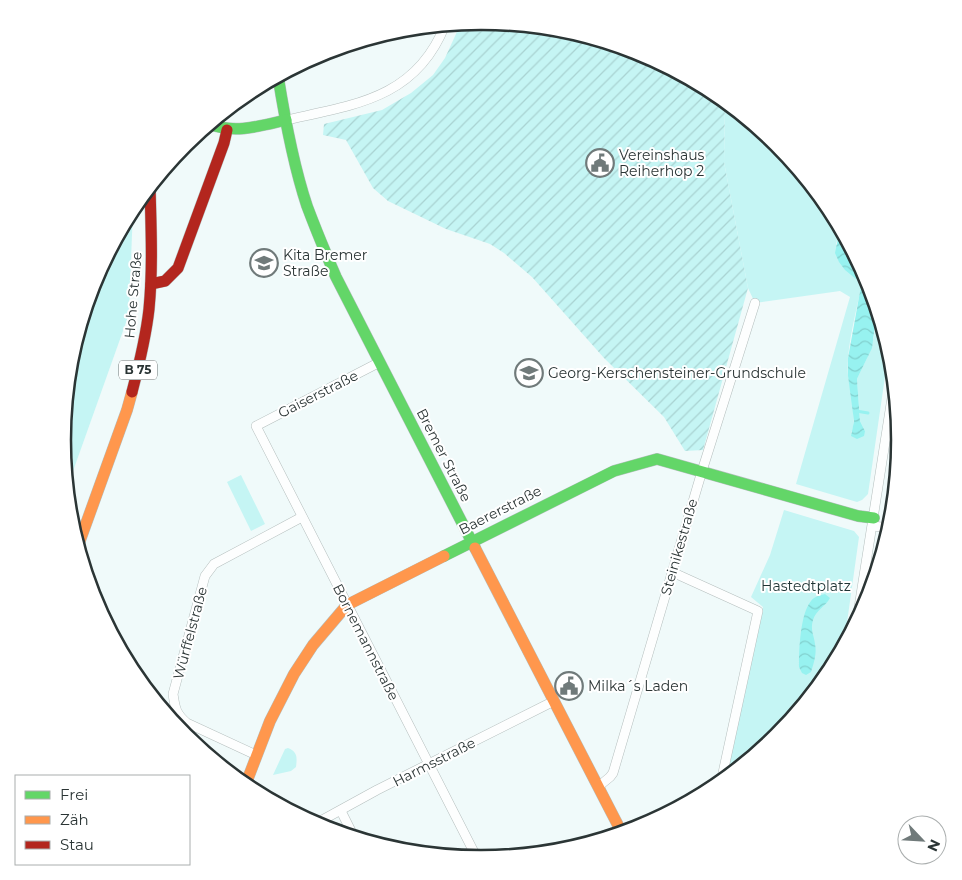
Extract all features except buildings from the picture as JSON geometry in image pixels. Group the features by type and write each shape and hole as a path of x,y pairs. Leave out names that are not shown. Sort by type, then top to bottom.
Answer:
{"main road":[{"name":"Bremer Straße","path":"279,83 299,177 315,227 336,277 619,826"},
{"path":"217,127 227,130 286,120"},
{"path":"151,284 160,283 170,278 178,268 224,143 227,130"},
{"name":"Hohe Straße","path":"82,534 141,359 151,284 153,230 151,197"},
{"name":"Baererstraße","path":"248,777 285,688 324,632 347,605 614,470 658,459 874,522"}],"street":[{"path":"286,120 330,111 379,96 401,82 421,64 441,32"},
{"name":"Steinikestraße","path":"599,786 614,773 702,471 756,304"},
{"name":"Gaiserstraße","path":"256,426 380,362"},
{"path":"863,588 890,413"},
{"name":"Bornemannstraße","path":"256,426 473,850"},
{"name":"Würffelstraße","path":"256,755 187,723 178,715 173,694 206,576 214,564 302,516"},
{"path":"874,522 882,525"},
{"path":"672,572 758,611 723,770"},
{"name":"Harmsstraße","path":"325,819 377,790 554,701"},
{"path":"341,811 350,828"}],"green space":[{"path":"457,31 508,31 561,38 587,44 638,61 686,85 725,111 724,162 748,288 703,450 685,451 664,417 604,358 532,277 504,253 490,244 446,229 388,201 373,188 346,140 323,135 324,124 382,110 411,93 433,75 445,58"},
{"path":"725,111 771,150 806,190 836,235 836,244 861,287 848,354 848,375 854,413 851,433 865,431 860,421 857,379 867,358 875,328 885,375 868,494 862,500 857,502 796,484 850,297 840,291 755,303 748,288 724,162"},
{"path":"132,225 129,314 73,472 72,413 79,360 85,334 102,283"},
{"path":"241,475 265,524 251,531 227,482"},
{"name":"Hastedtplatz","path":"784,510 854,531 859,537 847,625 836,645 822,668 789,710 771,730 728,767 763,607 751,597 770,555"},
{"path":"288,748 295,753 297,758 296,767 291,771 273,775 285,749"}],"water":[{"path":"838,239 858,279 845,270 835,253"},
{"path":"861,286 875,327 872,348 857,379 860,421 865,431 864,436 857,439 851,436 854,421 848,376 848,358"},
{"path":"825,594 830,598 816,613 812,624 816,647 811,672 806,675 802,673 799,667 802,623 811,601 817,596"}],"waterway":[{"path":"856,411 868,413"}],"traffic: fast":[{"path":"279,83 298,174 307,206 325,251 336,277 475,548"},
{"path":"217,127 238,129 257,127 286,120"},
{"path":"444,556 614,471 657,459 858,516 874,518"}],"traffic: slow":[{"path":"82,534 132,392"},
{"path":"475,548 618,826"},
{"path":"248,778 270,721 294,674 313,645 347,605 444,556"}],"traffic: jam":[{"path":"151,284 165,281 178,268 224,143 227,130"},
{"path":"132,392 140,361 149,309 151,263 150,198"}],"place":[{"name":"Vereinshaus Reiherhop 2","path":"600,163"},
{"name":"Kita Bremer Straße","path":"264,263"},
{"name":"Georg-Kerschensteiner-Grundschule","path":"529,373"},
{"name":"Milka´s Laden","path":"569,686"}]}
